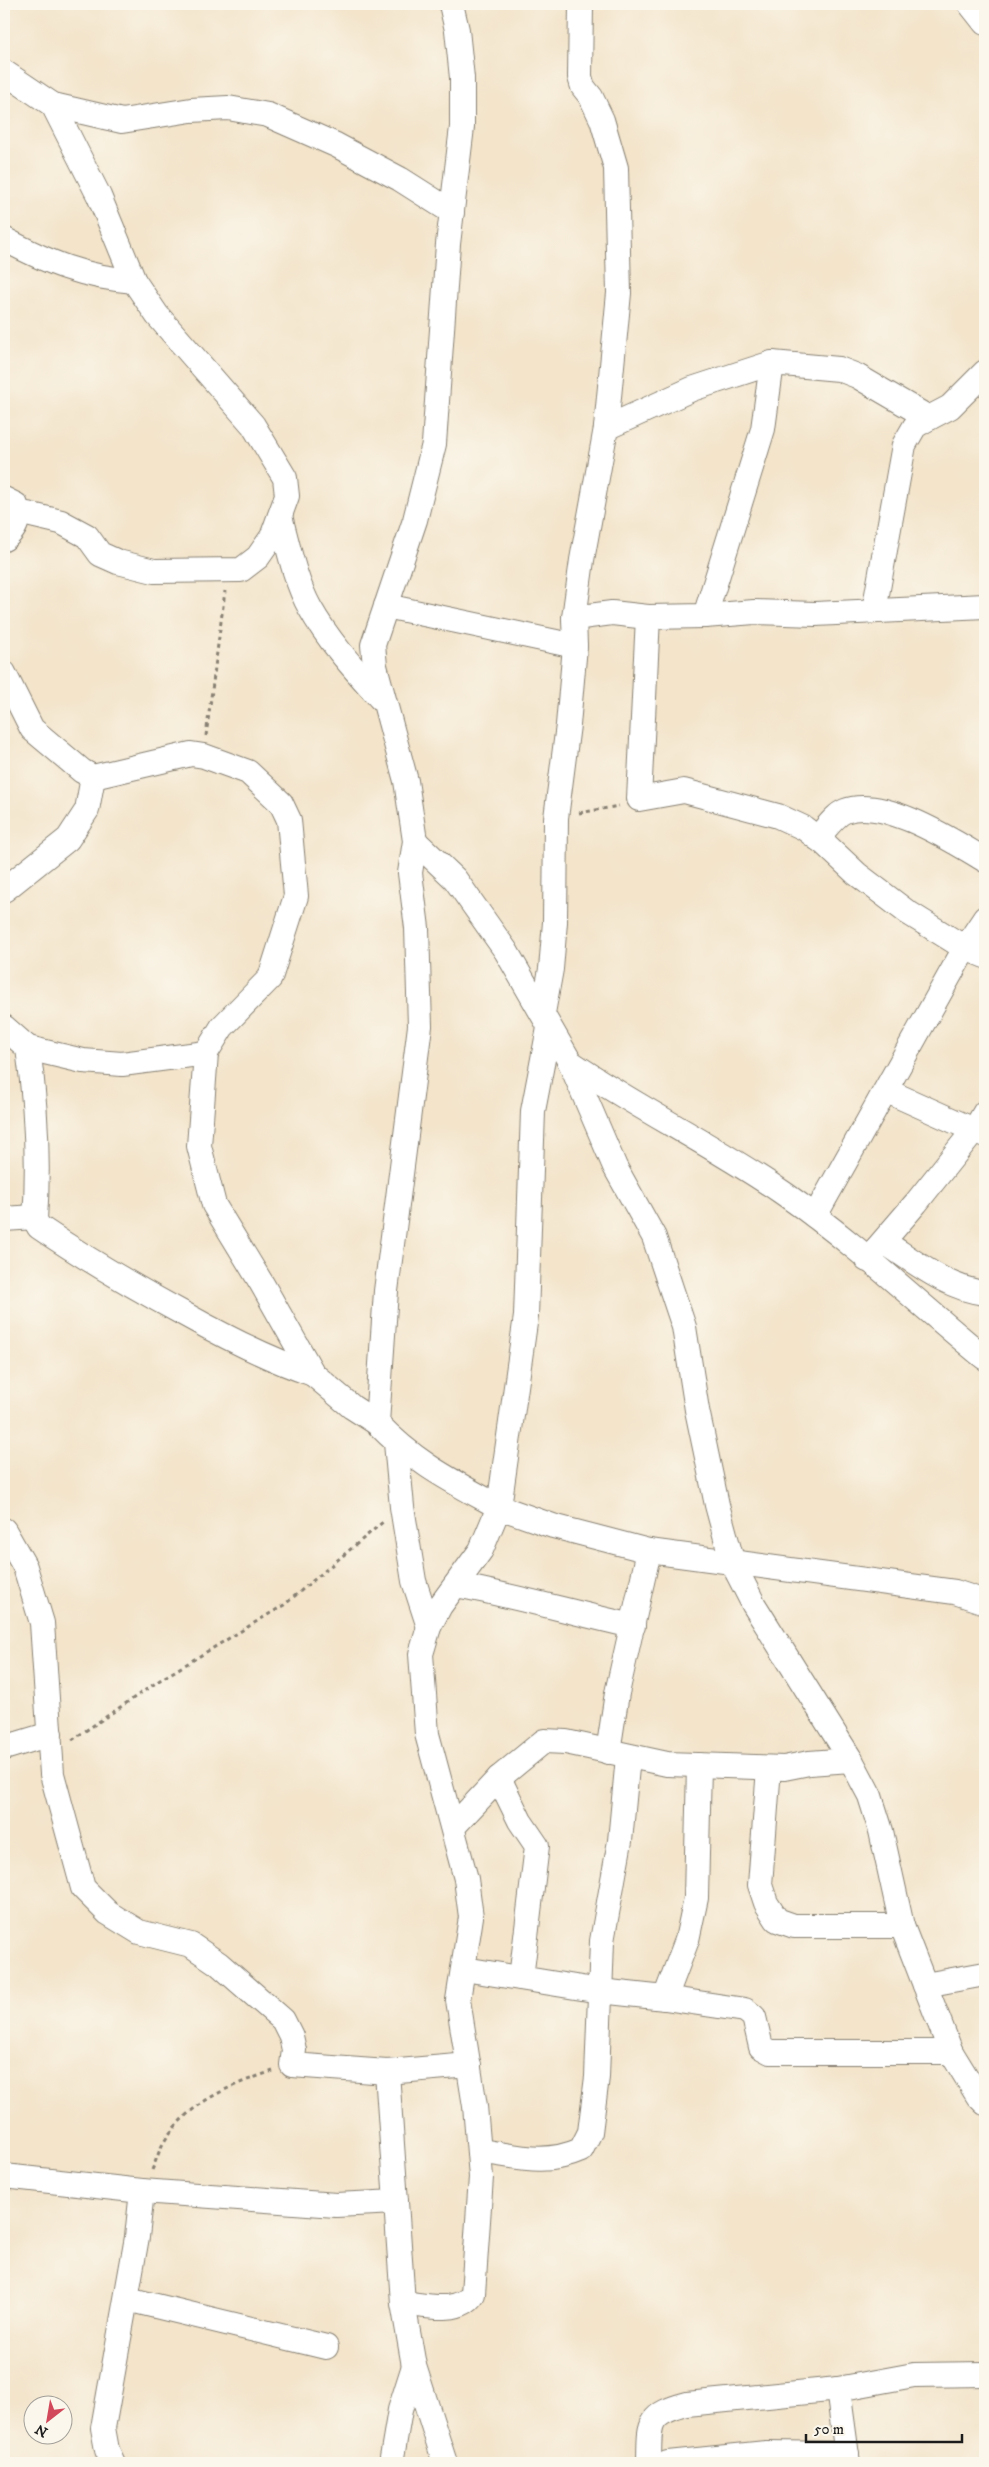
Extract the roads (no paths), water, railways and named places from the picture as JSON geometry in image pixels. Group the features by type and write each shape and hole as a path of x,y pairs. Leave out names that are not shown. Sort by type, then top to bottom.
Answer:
{"street":[{"path":"377,1423 386,1291 420,1026 417,928 410,873 414,841 406,780 375,666 373,645 415,520 434,444 452,212 462,127 462,78 457,30 451,4"},
{"path":"403,2303 460,2306 469,2301 474,2294 481,2177 468,2065 458,2000 471,1917 466,1879 427,1734 421,1654 429,1627 440,1606 481,1550 499,1507 526,1316 533,1111 546,1021 551,969 556,818 568,725 575,646 574,618 582,560 606,428 619,293 616,168 602,120 591,97 583,88 580,76 581,4"},
{"path":"970,4 985,23"},
{"path":"4,72 53,104 122,121 191,110 228,108 268,115 336,145 400,179 452,212"},
{"path":"11,507 27,514 61,522 88,536 100,554 118,562 154,571 241,570 258,557 272,537 287,496 285,478 253,425 156,315 134,281 99,196 53,104"},
{"path":"4,239 57,266 103,279 134,281"},
{"path":"606,428 692,389 772,362 839,369 856,376 929,418"},
{"path":"706,616 762,429 772,362"},
{"path":"874,611 904,445 914,426 950,407 985,372"},
{"path":"4,539 14,532 11,507"},
{"path":"280,516 291,556 309,606 330,639 384,702"},
{"path":"386,606 575,646"},
{"path":"574,618 612,613 648,617 706,616 754,612 815,614 985,606"},
{"path":"648,617 639,799 654,795 684,792 778,816 804,828 857,874 907,912 975,952"},
{"path":"4,673 32,729 82,771 93,776 181,756 204,756 248,772 282,803 289,820 296,896 270,978 222,1027 206,1053 199,1146 214,1206 262,1284 313,1374 352,1408 377,1423 396,1443 421,1463 499,1507 553,1526 649,1552 946,1591 985,1602"},
{"path":"4,890 68,839 87,810 93,776"},
{"path":"817,838 843,812 864,808 882,810 918,824 985,860"},
{"path":"414,841 455,879 506,951 570,1062 615,1167 654,1237 684,1327 697,1410 717,1504 733,1564 754,1605 851,1760 873,1804 902,1926 951,2052 978,2096 985,2103"},
{"path":"815,1216 886,1091 975,952 985,918"},
{"path":"4,1027 28,1048 83,1061 122,1064 206,1053"},
{"path":"28,1048 35,1106 37,1156 35,1217 39,1227 160,1301 274,1361 313,1374"},
{"path":"570,1062 609,1088 727,1156 815,1216 985,1358"},
{"path":"886,1091 948,1120 982,1125"},
{"path":"867,1260 982,1125"},
{"path":"4,1219 35,1217"},
{"path":"884,1242 936,1275 972,1292 985,1293"},
{"path":"396,1443 402,1507 414,1581 429,1627"},
{"path":"4,1530 25,1567 42,1623 52,1774 83,1888 108,1913 139,1932 191,1946 219,1964 283,2020 291,2036 294,2050 292,2065 387,2072 468,2065"},
{"path":"479,2151 547,2160 564,2158 581,2150 590,2132 597,2077 602,1941 620,1840 617,1693 649,1552"},
{"path":"456,1585 502,1593 580,1615 633,1626"},
{"path":"453,1827 500,1778 544,1741 561,1741 666,1764 784,1768 809,1763 851,1760"},
{"path":"4,1748 50,1744"},
{"path":"665,1998 688,1940 696,1898 699,1766"},
{"path":"768,1768 760,1885 766,1903 777,1920 794,1926 902,1926"},
{"path":"500,1778 520,1821 537,1846 521,1978"},
{"path":"464,1969 600,1991 665,1998 745,2010 754,2017 761,2047 770,2052 951,2052"},
{"path":"925,1985 985,1974"},
{"path":"387,2072 403,2303 414,2366 445,2463"},
{"path":"4,2176 142,2191 336,2205 396,2202"},
{"path":"113,2463 107,2450 103,2428 127,2299 142,2191"},
{"path":"127,2299 326,2347"},
{"path":"391,2463 400,2410 414,2366"},
{"path":"649,2463 650,2426 656,2418 668,2409 687,2404 838,2389 914,2375 985,2374"},
{"path":"668,2463 766,2453 848,2459 838,2389"}]}
